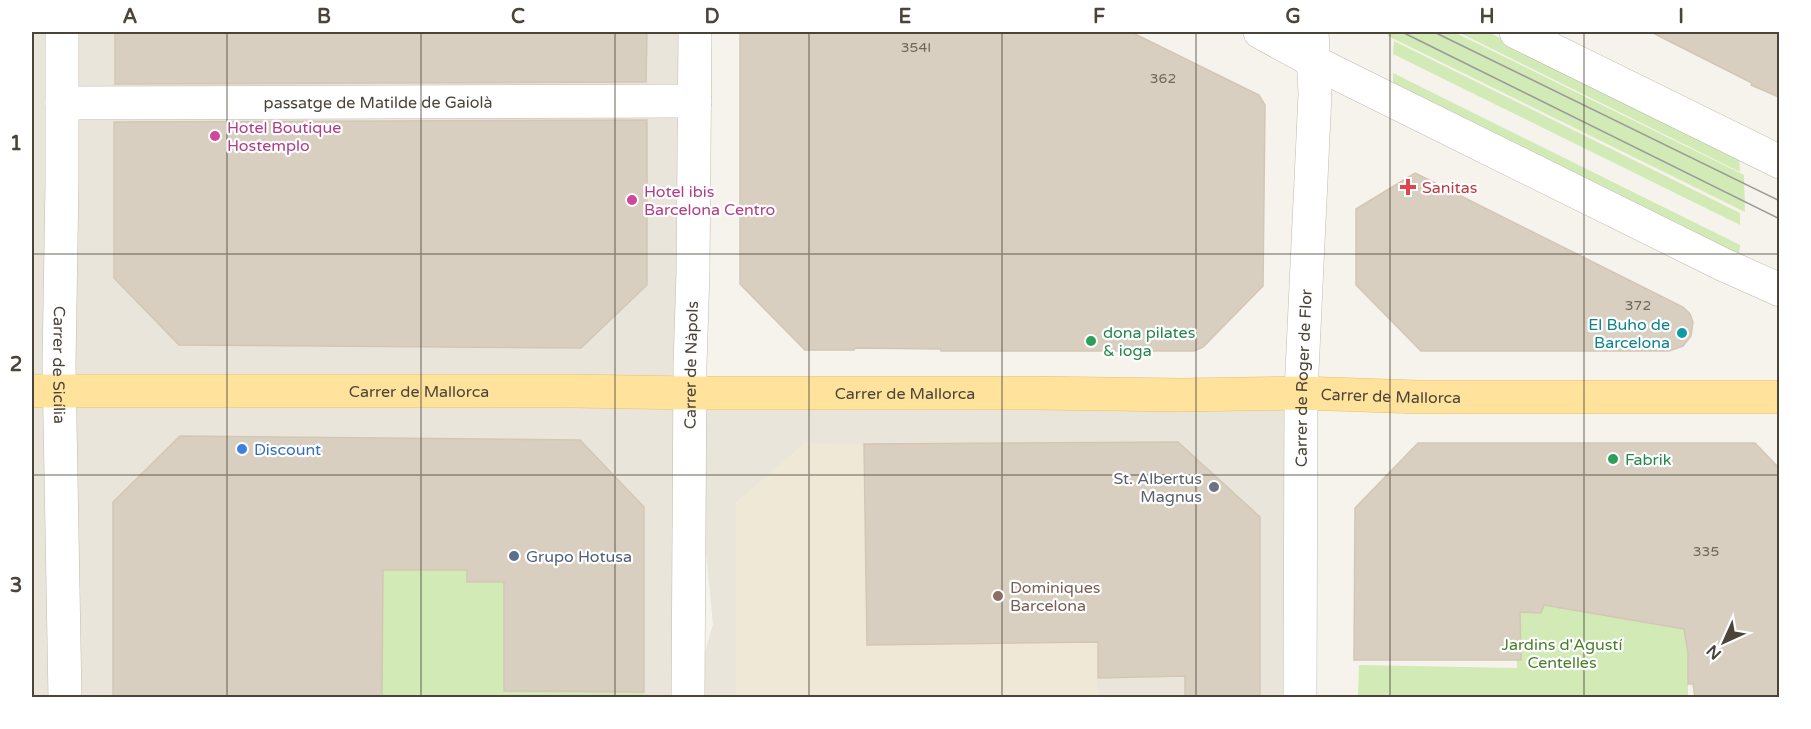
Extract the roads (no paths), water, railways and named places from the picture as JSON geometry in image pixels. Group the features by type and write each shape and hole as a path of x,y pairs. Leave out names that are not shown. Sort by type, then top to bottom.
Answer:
{"main road":[{"name":"Carrer de Mallorca","path":"46,392 573,391 1182,395 1301,393 1431,397 1779,398"}],"street":[{"name":"Carrer de Sicília","path":"62,32 62,103 46,392 65,698"},
{"name":"Carrer de Nàpols","path":"688,698 695,32"},
{"path":"1260,32 1313,46 1724,265 1779,290"},
{"path":"1516,32 1779,162"},
{"name":"Carrer de Roger de Flor","path":"1300,698 1301,393 1315,94 1313,46"},
{"name":"passatge de Matilde de Gaiolà","path":"62,103 694,101"}],"tram line":[{"path":"1402,32 1780,219"},
{"path":"1434,32 1780,201"}],"place":[{"name":"Hotel Boutique Hostemplo","path":"215,136"},
{"name":"Sanitas","path":"1408,187"},
{"name":"Hotel ibis Barcelona Centro","path":"632,200"},
{"name":"El Buho de Barcelona","path":"1682,333"},
{"name":"dona pilates & ioga","path":"1091,341"},
{"name":"Discount","path":"242,449"},
{"name":"Fabrik","path":"1613,459"},
{"name":"St. Albertus Magnus","path":"1214,487"},
{"name":"Grupo Hotusa","path":"514,556"},
{"name":"Dominiques Barcelona","path":"998,596"}],"park label":[{"name":"Jardins d'Agustí Centelles","path":"1562,653"}]}
